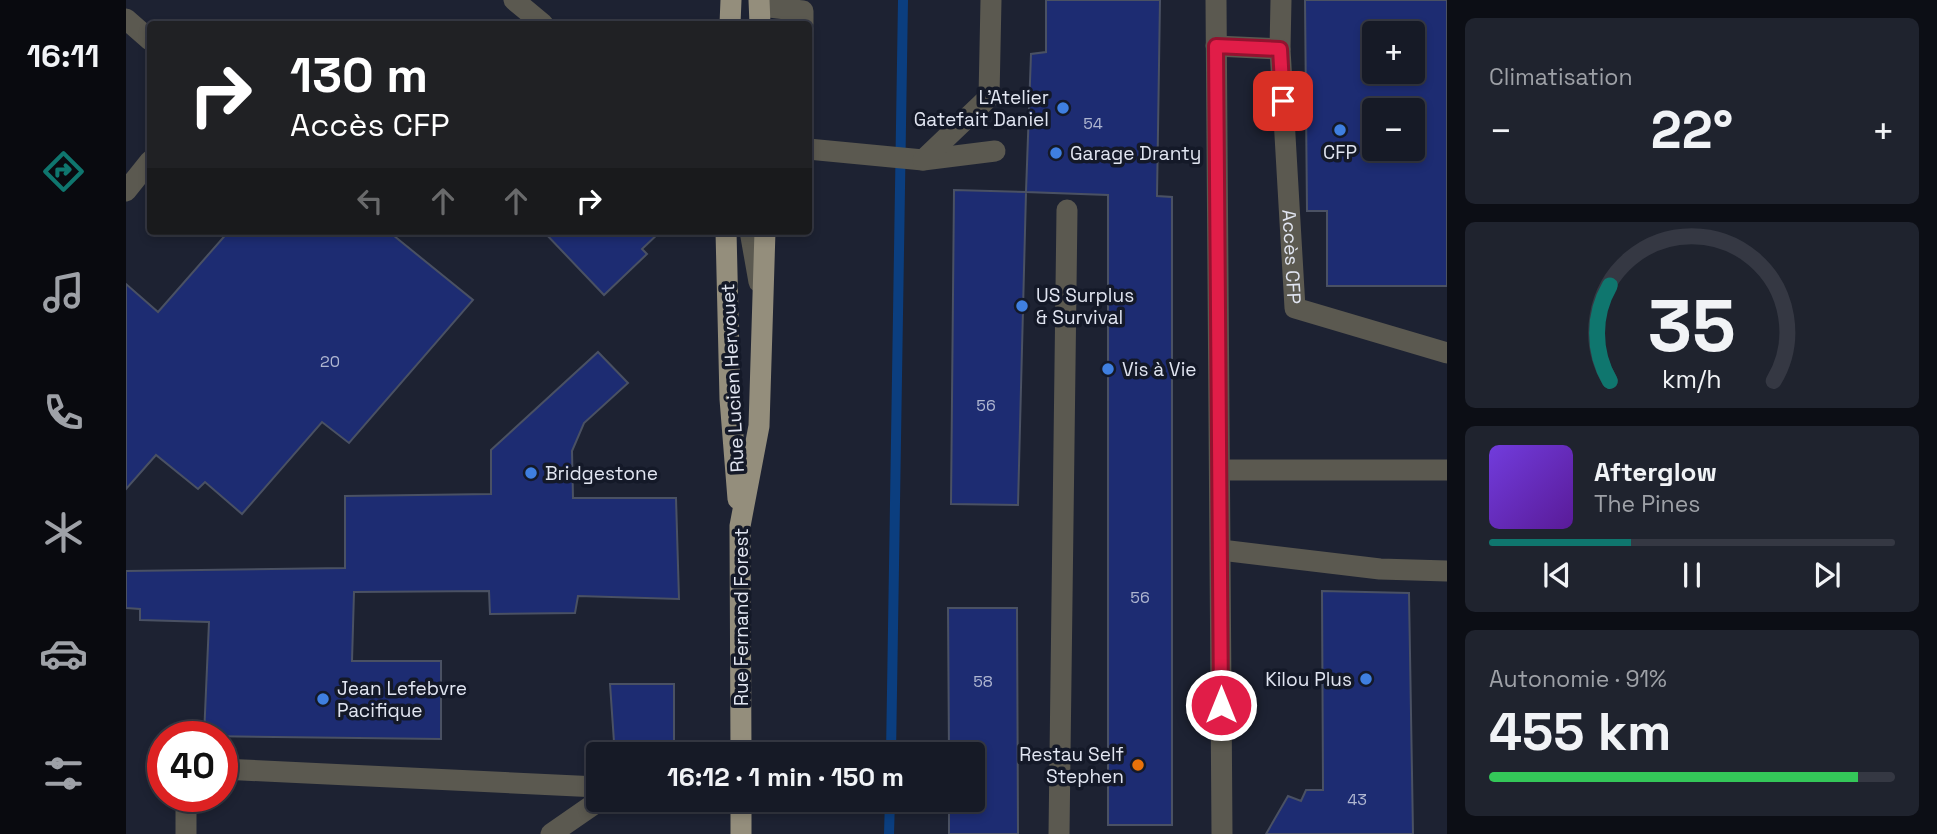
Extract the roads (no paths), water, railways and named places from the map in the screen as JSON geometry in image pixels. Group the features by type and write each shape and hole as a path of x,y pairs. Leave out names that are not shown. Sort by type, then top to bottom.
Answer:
{"main road":[{"path":"730,21 731,0"},
{"name":"Rue Lucien Hervouet","path":"726,235 730,399 740,526"},
{"name":"Rue Lucien Hervouet","path":"764,315 765,235"},
{"name":"Rue Fernand Forest","path":"741,742 740,526 759,426 764,315"},
{"path":"741,812 741,834"}],"street":[{"path":"514,0 538,21"},
{"path":"923,160 989,97 991,0"},
{"path":"1216,0 1222,834"},
{"name":"Accès CFP","path":"1281,0 1280,49 1295,308 1447,353"},
{"path":"760,10 803,11 803,21"},
{"path":"126,19 147,37"},
{"path":"1216,46 1280,49"},
{"path":"812,149 923,160 995,151"},
{"path":"126,191 147,165"},
{"path":"1059,834 1067,210"},
{"name":"Rue Fernand Forest","path":"751,235 764,315"},
{"path":"1221,470 1447,470"},
{"path":"1221,550 1380,569 1447,570"},
{"path":"238,770 586,786"},
{"path":"551,834 586,810"},
{"path":"186,812 186,834"}],"waterway":[{"path":"891,742 903,0"},
{"path":"889,834 890,812"}],"place":[{"name":"L'Atelier Gatefait Daniel","path":"1063,108"},
{"name":"CFP","path":"1340,130"},
{"name":"Garage Dranty","path":"1056,153"},
{"name":"US Surplus & Survival","path":"1022,306"},
{"name":"Vis à Vie","path":"1108,369"},
{"name":"Bridgestone","path":"531,473"},
{"name":"Kilou Plus","path":"1366,679"},
{"name":"Jean Lefebvre Pacifique","path":"323,699"},
{"name":"Restau Self Stephen","path":"1138,765"}]}
